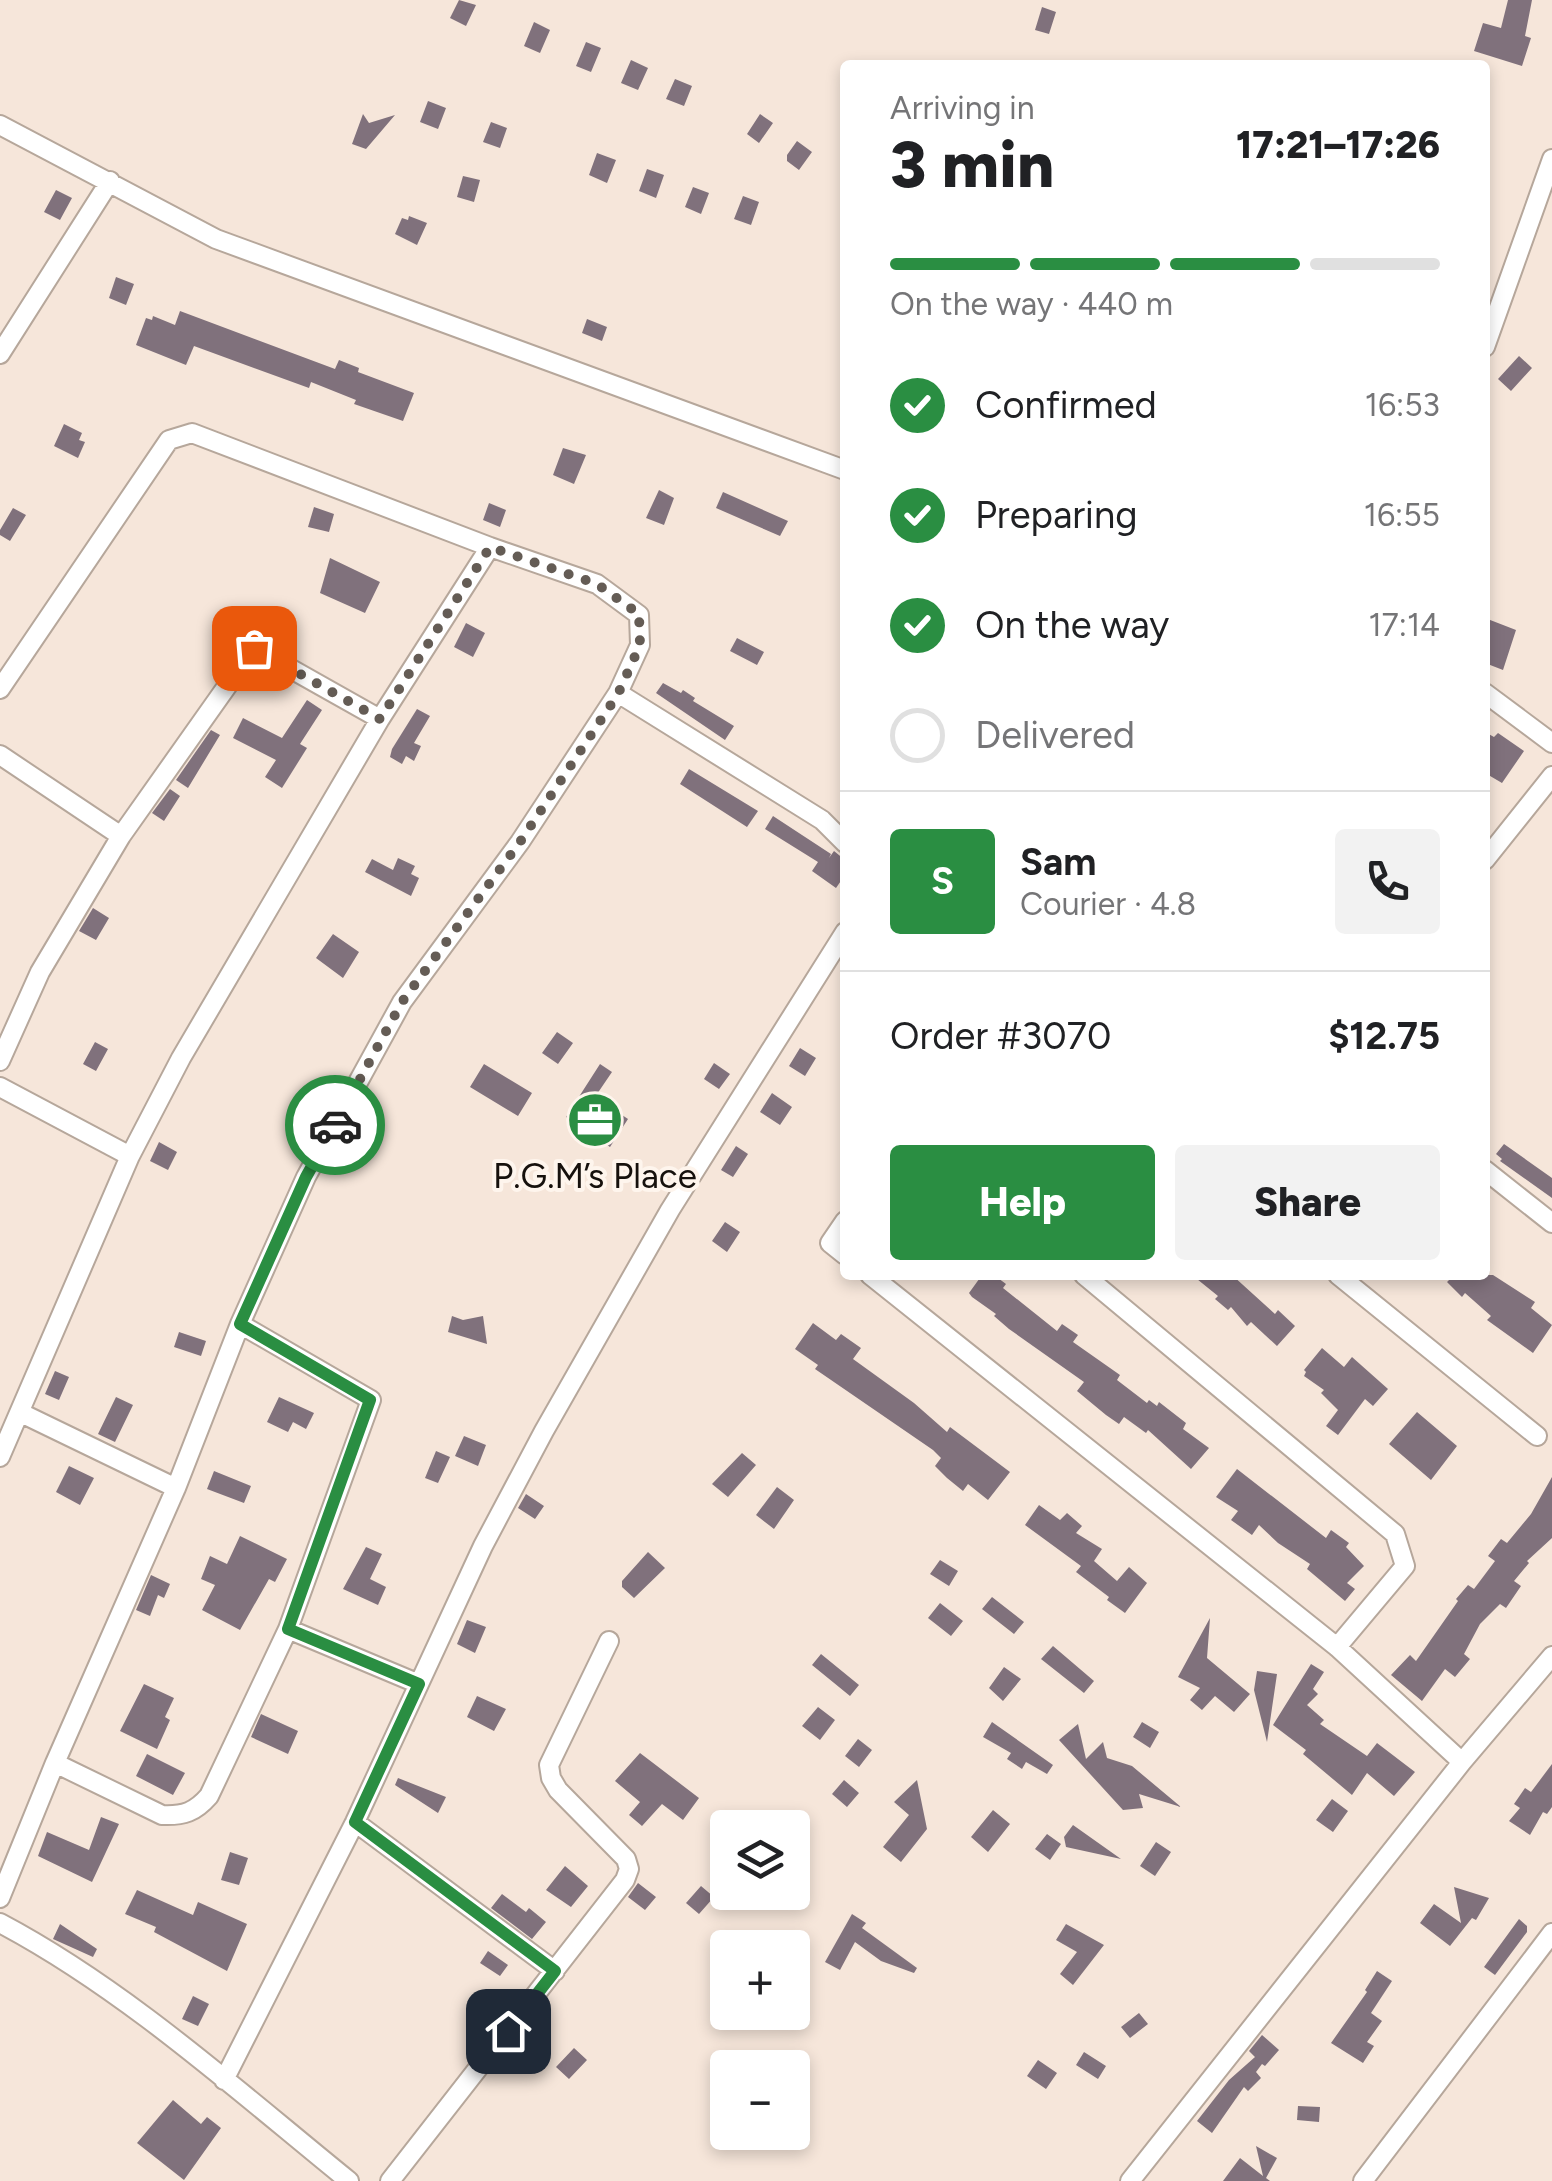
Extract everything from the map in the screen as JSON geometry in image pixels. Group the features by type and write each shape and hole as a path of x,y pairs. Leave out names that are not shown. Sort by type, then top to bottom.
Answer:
{"street":[{"path":"0,125 216,239 840,468"},
{"path":"1490,333 1552,160"},
{"path":"0,354 110,181"},
{"path":"0,689 168,440 179,434 192,433 597,584 639,614 640,645 618,694 520,842 402,1002 306,1177 240,1324 176,1488 0,1898"},
{"path":"0,1458 130,1156 181,1058 380,719 490,547"},
{"path":"0,1061 40,972 121,836 254,648 380,719"},
{"path":"618,694 822,820 840,838"},
{"path":"1490,696 1552,744"},
{"path":"0,755 121,836"},
{"path":"1490,854 1552,776"},
{"path":"224,2080 355,1822 482,1546 544,1431 670,1210 840,940"},
{"path":"0,1087 130,1156"},
{"path":"1490,1174 1552,1223"},
{"path":"840,1228 830,1243 840,1252"},
{"path":"876,1280 1337,1647 1462,1762"},
{"path":"1090,1280 1394,1534 1405,1566 1337,1647"},
{"path":"1344,1280 1537,1436"},
{"path":"55,1763 162,1815 180,1816 196,1810 209,1796 288,1629 370,1400 240,1324"},
{"path":"21,1413 176,1488"},
{"path":"288,1629 419,1684"},
{"path":"390,2181 625,1880 629,1869 626,1858 558,1790 550,1765 609,1641"},
{"path":"1130,2181 1462,1762 1552,1656"},
{"path":"355,1822 555,1971"},
{"path":"0,1923 60,1954 349,2181"},
{"path":"1363,2181 1552,1933"}],"building":[{"path":"459,0 476,5 466,26 450,18"},
{"path":"1508,0 1532,0 1525,36 1531,38 1522,66 1474,51 1483,23 1501,28"},
{"path":"1042,7 1056,12 1049,34 1035,30"},
{"path":"534,22 550,30 540,53 524,46"},
{"path":"586,42 601,48 591,72 576,66"},
{"path":"631,60 648,68 638,90 621,83"},
{"path":"675,79 692,86 684,106 666,99"},
{"path":"428,101 446,108 438,129 420,122"},
{"path":"363,114 369,123 395,115 366,149 352,144"},
{"path":"760,114 773,123 759,143 747,134"},
{"path":"491,122 507,128 500,148 483,142"},
{"path":"797,141 812,152 799,170 787,161"},
{"path":"597,153 616,160 607,183 589,175"},
{"path":"647,169 664,175 656,198 639,191"},
{"path":"463,176 480,180 474,202 457,197"},
{"path":"693,187 709,193 701,214 685,207"},
{"path":"56,190 72,198 60,220 44,212"},
{"path":"743,196 759,202 751,225 734,219"},
{"path":"409,216 427,223 417,245 395,234 402,218 408,220"},
{"path":"116,277 134,284 126,305 109,298"},
{"path":"180,311 335,369 339,360 359,368 358,372 414,393 403,421 354,404 356,400 311,382 309,388 194,346 186,365 136,345 146,318 152,320 153,316 175,325"},
{"path":"587,319 607,327 602,341 582,333"},
{"path":"1519,356 1532,368 1511,391 1498,379"},
{"path":"64,424 82,433 79,440 85,442 78,458 54,446"},
{"path":"563,448 586,455 574,484 553,475"},
{"path":"659,490 674,498 664,525 646,518"},
{"path":"723,492 788,521 780,536 716,508"},
{"path":"489,503 506,510 500,527 483,520"},
{"path":"314,507 334,514 329,532 308,527"},
{"path":"13,508 26,515 10,541 0,535 0,530"},
{"path":"330,558 380,582 365,613 320,593"},
{"path":"1490,620 1516,630 1503,670 1490,665"},
{"path":"466,623 485,633 473,657 454,647"},
{"path":"737,638 764,652 757,665 730,651"},
{"path":"663,683 681,693 683,690 695,698 693,701 734,726 725,740 656,693"},
{"path":"307,700 322,710 300,744 307,748 282,788 265,777 276,760 233,738 243,718 282,738"},
{"path":"417,709 430,716 414,743 421,746 414,761 406,756 402,764 390,757 392,749"},
{"path":"211,730 220,735 188,788 176,780"},
{"path":"1498,733 1524,751 1502,783 1490,776 1490,735 1494,737"},
{"path":"689,769 758,811 747,827 680,784"},
{"path":"170,789 180,796 164,821 152,813"},
{"path":"773,816 831,854 829,858 834,851 840,856 840,882 836,888 812,871 818,862 765,829"},
{"path":"398,858 415,866 411,874 419,878 411,896 365,872 372,859 393,870"},
{"path":"93,908 109,918 96,940 79,931"},
{"path":"333,934 359,952 343,978 316,958"},
{"path":"557,1032 573,1043 558,1064 542,1053"},
{"path":"95,1042 108,1049 96,1071 83,1064"},
{"path":"800,1048 816,1058 805,1076 789,1066"},
{"path":"714,1063 730,1074 719,1089 704,1079"},
{"path":"484,1064 532,1093 518,1116 470,1087"},
{"path":"600,1064 612,1072 595,1097 628,1119 610,1147 566,1117"},
{"path":"772,1093 792,1107 780,1125 760,1112"},
{"path":"159,1142 177,1152 168,1170 150,1161"},
{"path":"1504,1144 1552,1178 1552,1198 1500,1161 1496,1154"},
{"path":"736,1146 748,1154 733,1177 721,1170"},
{"path":"725,1222 740,1232 727,1252 712,1241"},
{"path":"1493,1275 1535,1302 1531,1308 1552,1325 1533,1353 1487,1320 1491,1316 1447,1282 1490,1280"},
{"path":"978,1280 1001,1280 1006,1284 1003,1288 1057,1331 1062,1324 1078,1335 1073,1342 1120,1375 1117,1380 1147,1403 1149,1400 1157,1406 1159,1402 1186,1423 1183,1429 1209,1448 1191,1469 1148,1430 1146,1433 1124,1417 1119,1424 1077,1391 1084,1382 1009,1329 969,1293"},
{"path":"1198,1280 1238,1280 1275,1314 1278,1310 1295,1326 1277,1346 1251,1322 1247,1326 1231,1307 1228,1310 1215,1299 1218,1296"},
{"path":"452,1316 463,1320 483,1316 487,1344 448,1332"},
{"path":"813,1323 836,1340 841,1334 861,1348 853,1359 947,1432 950,1427 1010,1472 988,1500 968,1484 963,1491 935,1466 941,1458 933,1450 815,1369 818,1365 795,1349"},
{"path":"179,1332 206,1341 201,1356 174,1347"},
{"path":"1322,1348 1344,1367 1352,1357 1388,1389 1373,1406 1365,1399 1338,1435 1326,1426 1338,1410 1321,1393 1324,1390 1304,1376 1304,1370"},
{"path":"55,1371 69,1377 59,1400 45,1394"},
{"path":"116,1397 133,1405 115,1442 98,1434"},
{"path":"279,1397 314,1413 306,1429 293,1422 288,1432 267,1422"},
{"path":"1417,1412 1457,1446 1431,1480 1389,1444"},
{"path":"464,1436 486,1445 478,1466 455,1456"},
{"path":"436,1451 450,1457 438,1483 425,1478"},
{"path":"742,1453 756,1465 728,1497 712,1484"},
{"path":"69,1466 94,1478 80,1505 56,1492"},
{"path":"1237,1469 1326,1538 1331,1530 1349,1543 1346,1547 1364,1566 1347,1583 1355,1589 1345,1601 1307,1569 1310,1564 1259,1525 1252,1535 1231,1520 1238,1511 1216,1497"},
{"path":"214,1471 251,1486 244,1503 207,1489"},
{"path":"1552,1477 1552,1538 1527,1561 1514,1581 1521,1586 1506,1608 1500,1604 1480,1624 1464,1654 1470,1659 1455,1677 1445,1669 1422,1701 1391,1675 1410,1655 1416,1661 1456,1599 1468,1585 1474,1589 1495,1561 1488,1556 1501,1539 1507,1543 1531,1514"},
{"path":"777,1487 794,1500 774,1529 756,1515"},
{"path":"526,1494 544,1506 535,1519 518,1508"},
{"path":"1039,1505 1060,1520 1067,1513 1082,1526 1076,1533 1102,1549 1094,1561 1117,1581 1129,1567 1147,1583 1125,1613 1076,1572 1081,1566 1025,1525"},
{"path":"240,1536 287,1559 275,1582 269,1579 240,1630 202,1610 215,1585 201,1579 210,1556 227,1564"},
{"path":"366,1547 382,1554 370,1579 386,1587 378,1605 343,1589"},
{"path":"648,1552 665,1568 634,1598 622,1587 622,1581"},
{"path":"940,1560 958,1571 949,1586 930,1574"},
{"path":"151,1575 170,1584 164,1598 158,1595 150,1616 136,1610"},
{"path":"992,1597 1024,1622 1014,1634 982,1609"},
{"path":"940,1603 963,1621 951,1636 928,1618"},
{"path":"1210,1618 1207,1658 1250,1694 1234,1712 1215,1696 1202,1710 1190,1700 1200,1688 1178,1677"},
{"path":"467,1620 486,1627 475,1653 457,1644"},
{"path":"1053,1646 1094,1681 1084,1693 1041,1659"},
{"path":"821,1654 859,1685 850,1696 812,1665"},
{"path":"1311,1664 1324,1672 1313,1689 1318,1694 1307,1705 1324,1720 1320,1724 1367,1756 1377,1743 1415,1772 1394,1796 1367,1773 1352,1795 1303,1754 1306,1750 1273,1725"},
{"path":"1004,1667 1021,1679 1003,1701 989,1688"},
{"path":"1257,1671 1277,1674 1267,1742 1254,1690"},
{"path":"144,1684 174,1698 165,1717 170,1720 157,1749 120,1731"},
{"path":"477,1696 506,1709 494,1731 467,1717"},
{"path":"818,1707 835,1720 820,1740 802,1726"},
{"path":"261,1714 298,1731 288,1754 251,1737"},
{"path":"992,1722 1053,1765 1047,1774 1026,1762 1022,1769 1007,1759 1011,1753 983,1737"},
{"path":"1142,1722 1159,1732 1150,1748 1133,1737"},
{"path":"1078,1724 1086,1759 1103,1742 1107,1758 1132,1766 1181,1807 1139,1794 1143,1808 1123,1810 1059,1740"},
{"path":"858,1739 872,1750 859,1767 845,1756"},
{"path":"640,1753 699,1798 683,1820 662,1804 642,1826 629,1815 640,1802 615,1781"},
{"path":"147,1754 185,1773 173,1795 136,1776"},
{"path":"1552,1764 1552,1807 1547,1814 1543,1812 1530,1835 1509,1821 1520,1808 1514,1804 1525,1788 1531,1792"},
{"path":"398,1778 446,1797 438,1813 395,1785"},
{"path":"844,1780 859,1793 847,1807 832,1794"},
{"path":"917,1780 927,1829 901,1862 883,1847 909,1815 894,1802"},
{"path":"1332,1799 1348,1811 1333,1832 1316,1820"},
{"path":"993,1810 1010,1824 988,1852 971,1837"},
{"path":"101,1817 119,1824 92,1882 38,1856 47,1832 89,1850"},
{"path":"1073,1825 1121,1859 1066,1847 1064,1837"},
{"path":"1047,1834 1061,1844 1050,1860 1035,1849"},
{"path":"1156,1842 1171,1852 1155,1876 1140,1866"},
{"path":"230,1852 248,1858 239,1885 221,1880"},
{"path":"565,1866 588,1886 571,1907 546,1890"},
{"path":"638,1883 656,1897 645,1910 628,1897"},
{"path":"701,1886 710,1894 710,1902 699,1914 686,1903"},
{"path":"1454,1887 1489,1898 1476,1920 1472,1918 1450,1946 1420,1923 1434,1904 1461,1923"},
{"path":"137,1890 193,1915 198,1902 247,1924 227,1971 154,1932 156,1927 125,1914"},
{"path":"502,1894 546,1922 532,1939 491,1908"},
{"path":"852,1914 866,1923 862,1928 917,1968 914,1973 881,1961 855,1942 840,1970 825,1962"},
{"path":"1519,1919 1527,1926 1527,1932 1495,1975 1484,1967"},
{"path":"60,1924 97,1949 93,1957 53,1939"},
{"path":"1066,1924 1104,1945 1073,1985 1060,1974 1077,1952 1056,1940"},
{"path":"488,1951 508,1965 500,1976 480,1963"},
{"path":"1377,1971 1392,1981 1371,2013 1382,2021 1367,2042 1374,2046 1363,2063 1331,2043"},
{"path":"193,1996 209,2004 198,2026 182,2019"},
{"path":"1139,2013 1148,2024 1130,2038 1121,2027"},
{"path":"1262,2035 1279,2050 1265,2066 1262,2064 1256,2072 1261,2078 1248,2091 1244,2087 1212,2133 1197,2121 1229,2080 1255,2057 1249,2051"},
{"path":"574,2048 587,2060 569,2079 556,2067"},
{"path":"1084,2052 1106,2066 1098,2079 1076,2065"},
{"path":"1038,2060 1057,2073 1046,2089 1027,2076"},
{"path":"173,2100 201,2124 207,2117 221,2128 184,2180 137,2143"},
{"path":"1298,2106 1320,2107 1319,2122 1297,2120"},
{"path":"1256,2146 1277,2158 1266,2178 1270,2181 1223,2181 1240,2158 1263,2176"}],"way so far":[{"path":"254,648 380,719 490,547 597,584 639,614 640,645 618,694 520,842 402,1002 335,1125"}],"place":[{"name":"P.G.M’s Place","path":"595,1120"}],"route":[{"path":"335,1125 306,1177 240,1324 370,1400 288,1629 419,1684 355,1822 555,1971 508,2031"}]}
